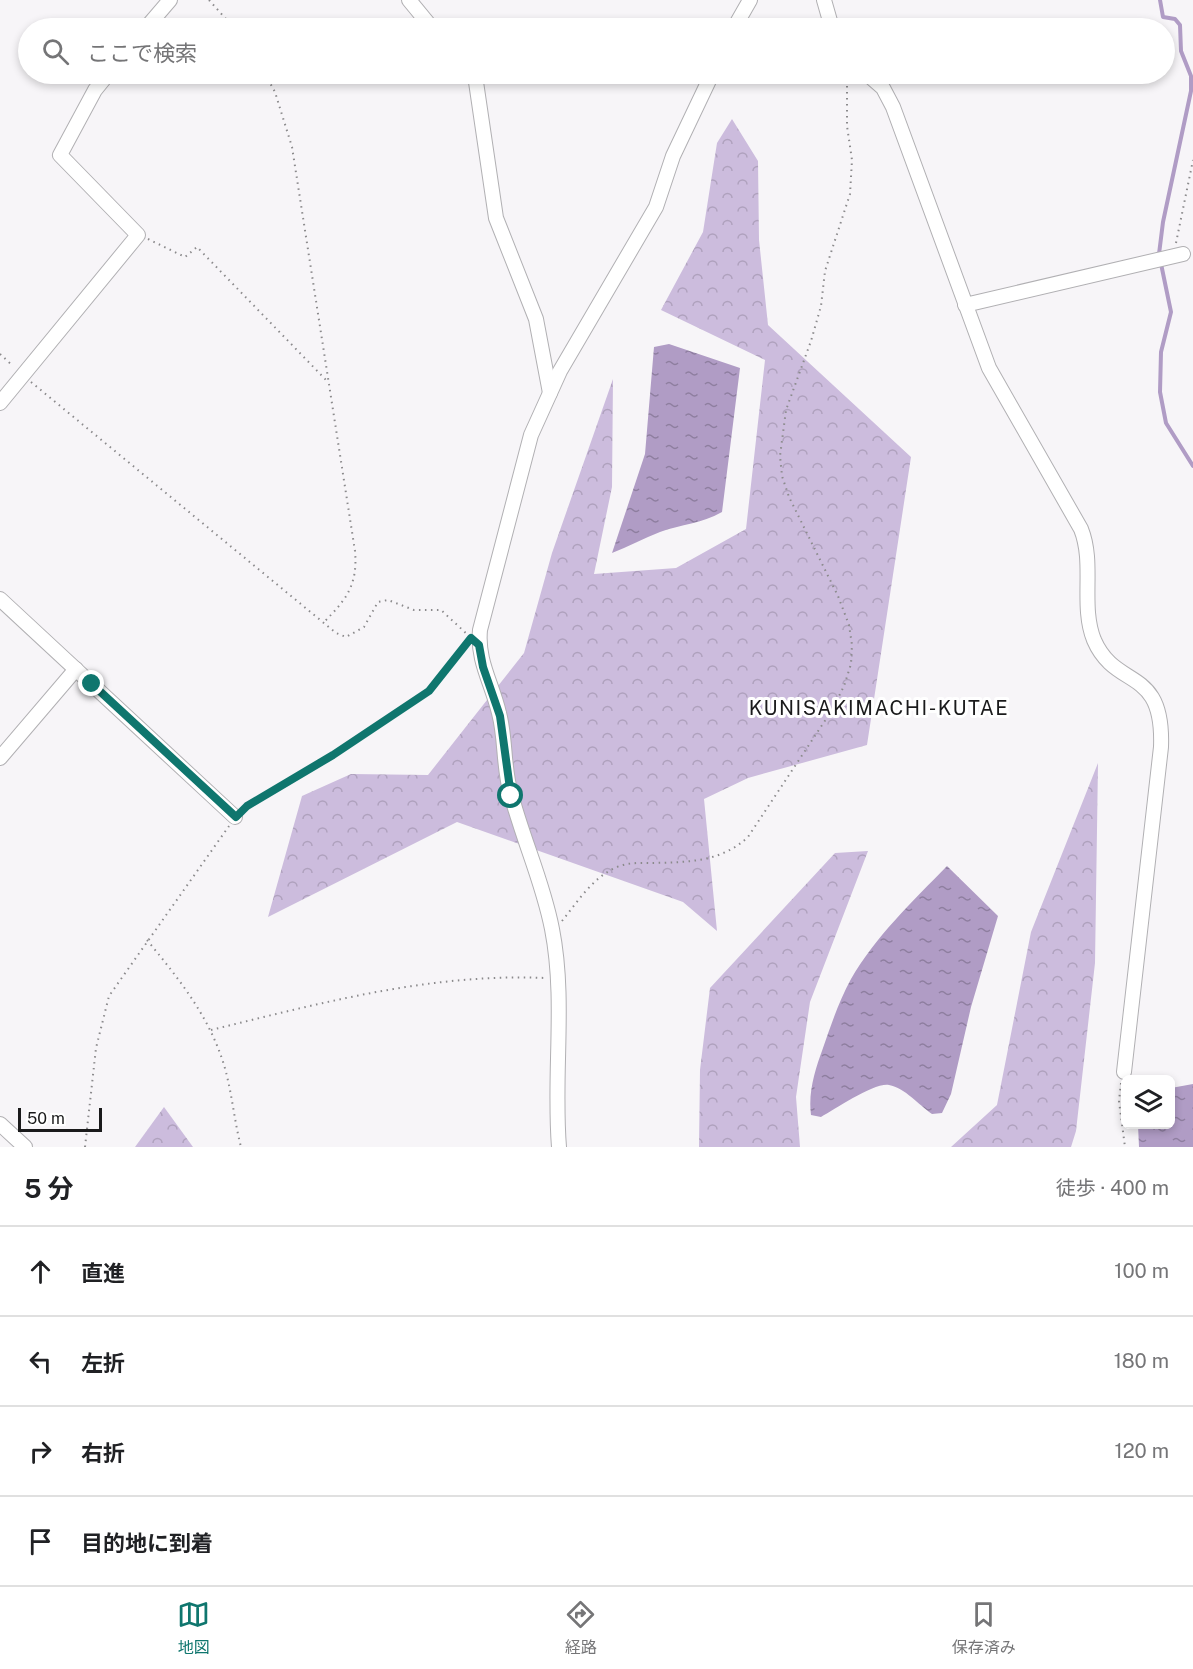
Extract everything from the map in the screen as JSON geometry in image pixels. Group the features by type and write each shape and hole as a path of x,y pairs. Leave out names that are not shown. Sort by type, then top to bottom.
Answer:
{"street":[{"path":"155,18 170,0"},
{"path":"409,0 424,18"},
{"path":"740,18 750,0"},
{"path":"824,0 829,18"},
{"path":"0,403 138,235 60,155 100,84"},
{"path":"476,84 496,218 536,319 550,393"},
{"path":"559,1147 553,932 540,882 509,787 500,716 475,642 524,456 550,393 656,207 673,156 707,84"},
{"path":"878,84 893,107 966,305 1001,392 1081,529 1086,544 1090,620 1095,640 1107,659 1147,689 1161,717 1161,747 1124,1072"},
{"path":"966,305 1183,254"},
{"path":"0,599 236,817"},
{"path":"0,758 76,669"},
{"path":"0,1124 25,1147"}],"path":[{"path":"209,0 225,18"},
{"path":"270,84 278,100 292,147 356,569 351,591 345,601 324,622"},
{"path":"553,932 596,880 616,867 632,863 683,862 716,858 740,845 748,837 832,710 844,686 852,645 849,625 838,596 789,497 782,476 780,456 786,410 811,341 821,306 825,271 850,194 852,160 847,126 847,84"},
{"path":"1183,254 1176,244 1176,237 1193,159"},
{"path":"138,235 185,257 197,247 327,381"},
{"path":"0,354 336,633 346,637 353,635 364,627 378,602 388,600 414,610 434,608 441,610 475,642 429,691 333,755 247,806 236,817 207,861 147,940 105,1005 96,1048 85,1147"},
{"path":"147,940 185,986 211,1030 225,1068 241,1147"},
{"path":"211,1030 391,988 512,976 556,978"},
{"path":"1124,1072 1119,1101 1125,1147"}],"green space":[{"path":"732,119 758,161 759,240 768,325 911,457 867,745 748,778 704,799 717,931 683,902 457,822 268,917 302,796 351,774 428,775 524,653 552,553 613,379 612,487 594,574 676,568 746,529 765,360 661,310 703,232 717,143"},
{"path":"1098,763 1095,963 1076,1131 1071,1147 951,1147 997,1105 1031,932"},
{"path":"868,851 810,1002 796,1097 800,1147 699,1147 700,1070 710,988 835,853"},
{"path":"164,1107 193,1147 135,1147"}],"water":[{"path":"669,344 740,368 722,512 707,519 660,532 612,553 645,454 654,347"},
{"path":"947,866 998,916 971,1007 951,1094 942,1113 932,1114 906,1093 895,1087 883,1085 865,1092 821,1117 811,1115 811,1089 817,1065 851,979 883,934"},
{"path":"1193,1084 1193,1147 1139,1147 1138,1129 1175,1129 1175,1087"}],"waterway":[{"path":"1160,0 1163,17 1169,18"},
{"path":"1175,19 1180,25 1181,51 1191,76 1191,91 1163,222 1159,254 1171,312 1161,352 1160,392 1166,423 1193,466"}],"district":[{"name":"KUNISAKIMACHI-KUTAE","path":"879,708"}],"route":[{"path":"92,684 236,817 247,806 333,755 429,691 471,638 479,645 479,654 497,704 511,796"}]}
